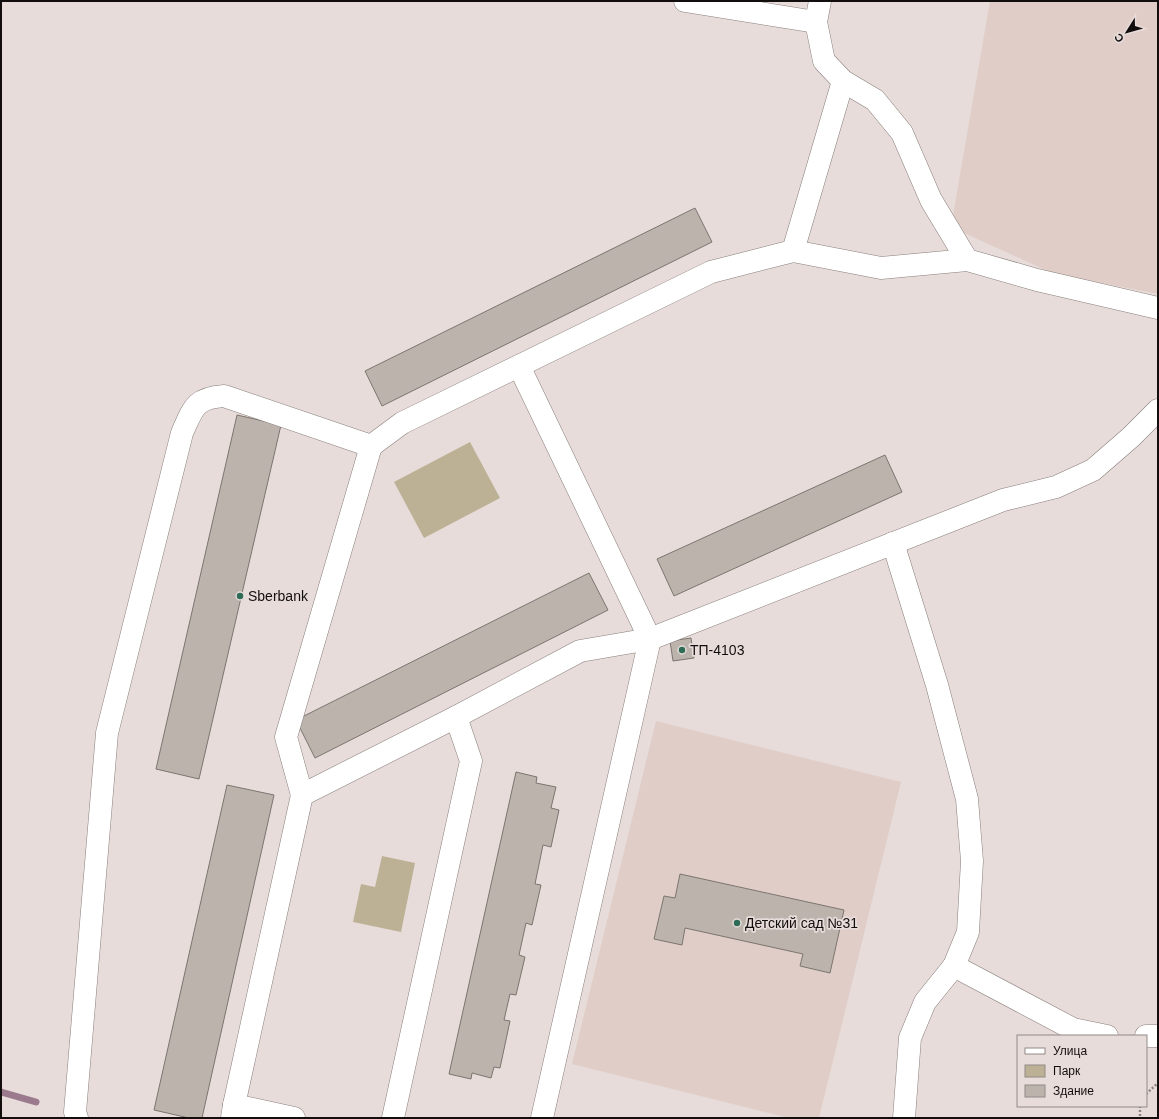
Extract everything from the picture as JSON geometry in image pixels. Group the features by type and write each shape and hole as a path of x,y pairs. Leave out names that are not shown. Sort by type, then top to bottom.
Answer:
{"street":[{"path":"685,1 818,11 824,61 843,81 874,100 902,134 931,200 967,260"},
{"path":"793,251 843,81"},
{"path":"294,1118 233,1112 302,795 286,737 371,446 402,422 711,272 793,251 881,268 967,260 1037,280 1158,308"},
{"path":"519,366 650,638 542,1118"},
{"path":"77,1118 76,1104 107,733 182,433 193,408 208,397 224,396 371,446"},
{"path":"302,795 456,717 580,651 650,638 1003,500 1056,487 1093,470 1131,437 1158,410"},
{"path":"893,543 937,685 966,799 972,861 968,932 954,966 925,1002 910,1038 904,1118"},
{"path":"393,1118 471,761 456,717"},
{"path":"954,966 1072,1029 1102,1035"},
{"path":"1147,1036 1158,1036"}],"path":[{"path":"1147,1093 1158,1083"},
{"path":"1140,1107 1140,1118"}],"shaded area":[{"path":"990,1 1158,1 1158,294 1052,273 951,227"},
{"name":"Детский сад №31","path":"656,721 901,782 819,1118 789,1118 572,1064"}],"green space":[{"path":"470,442 500,498 424,538 394,482"},
{"path":"382,856 415,863 401,932 353,922 361,884 375,887"}],"building":[{"path":"695,208 712,242 382,406 365,371"},
{"path":"237,415 281,425 199,779 156,769"},
{"path":"885,455 902,492 674,596 657,559"},
{"path":"589,573 608,610 315,758 296,720"},
{"name":"ТП-4103","path":"691,638 694,658 673,661 670,641"},
{"path":"516,772 537,777 536,783 556,787 551,808 559,810 551,847 543,845 535,884 541,885 532,925 526,923 519,955 525,957 516,995 510,994 504,1020 510,1021 500,1068 494,1067 491,1078 472,1073 471,1079 449,1074"},
{"path":"227,785 274,795 202,1118 189,1118 154,1110"},
{"path":"680,874 844,910 830,973 800,966 803,954 685,928 682,945 654,939 664,896 675,898"}],"waterway":[{"path":"1,1092 36,1102"}],"place":[{"name":"Sberbank","path":"240,596"},
{"name":"ТП-4103","path":"682,650"},
{"name":"Детский сад №31","path":"737,923"}]}
